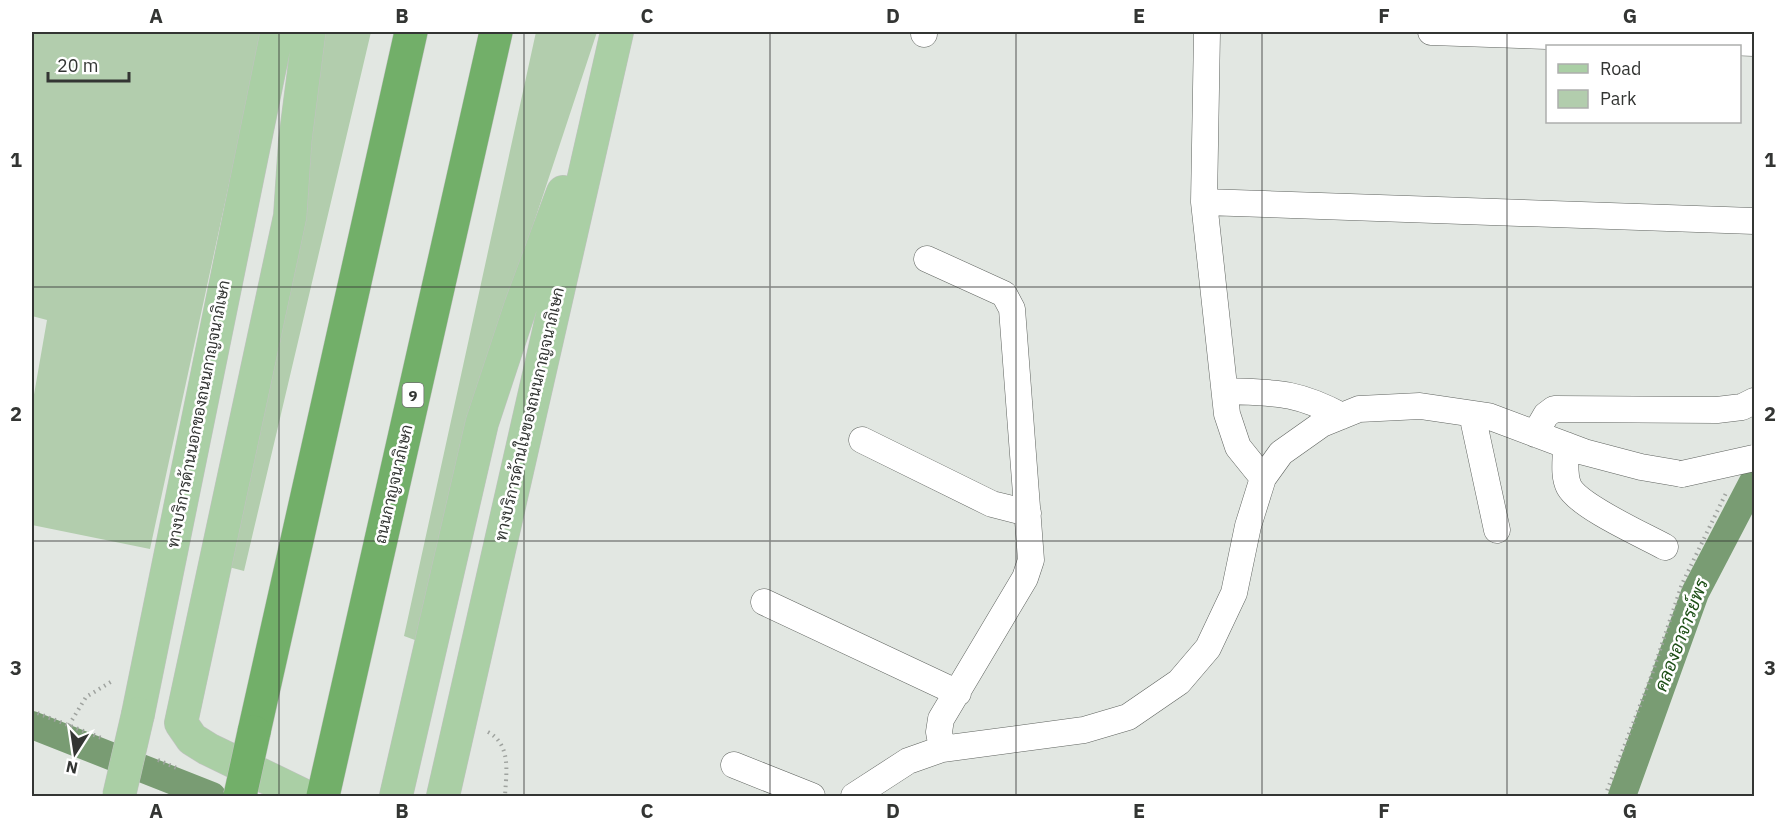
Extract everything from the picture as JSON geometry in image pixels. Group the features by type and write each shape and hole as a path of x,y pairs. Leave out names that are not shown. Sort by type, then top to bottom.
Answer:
{"highway":[{"path":"240,796 411,32"},
{"name":"ถนนกาญจนาภิเษก","path":"323,796 496,32"}],"main road":[{"name":"ทางบริการด้านนอกของถนนกาญจนาภิเษก","path":"119,796 150,658 277,32"},
{"path":"305,796 208,749 192,739 181,723 290,216 295,141 309,32"},
{"name":"ทางบริการด้านในของถนนกาญจนาภิเษก","path":"443,796 459,716 617,32"},
{"path":"396,796 482,423 520,305 605,77"},
{"path":"240,208 261,186 278,188 286,195 290,216"}],"street":[{"path":"1207,32 1204,202 1227,414 1238,447 1263,478"},
{"path":"1431,32 1755,43"},
{"path":"1204,202 1755,221"},
{"path":"927,259 1004,294 1012,309 1031,560 1025,578 941,719 939,732 942,749"},
{"path":"1225,391 1287,393 1312,400 1342,416"},
{"path":"1535,434 1546,415 1554,409 1717,410 1742,407 1755,401"},
{"path":"859,795 908,761 942,749 1084,730 1128,717 1179,682 1208,648 1234,593 1248,526 1263,478 1281,453 1322,424 1359,409 1420,406 1488,416 1566,446 1641,467 1682,474 1755,458"},
{"path":"1472,414 1497,531"},
{"path":"862,440 993,504 1028,513"},
{"path":"1566,446 1566,478 1570,489 1589,505 1665,547"},
{"path":"764,602 958,693"},
{"path":"734,765 812,796"}],"path":[{"path":"1605,796 1651,677 1682,584 1729,488"},
{"path":"69,724 86,697 150,658"},
{"path":"459,716 496,737 506,755 505,796"}],"green space":[{"path":"32,32 262,32 150,549 32,525 32,406 47,320 32,316"},
{"path":"325,32 371,32 244,571 225,566"},
{"path":"536,32 597,32 520,265 423,643 404,636"}],"waterway":[{"name":"คลองอาจารย์พร","path":"1622,796 1695,593 1754,480"},
{"path":"32,725 212,796"}]}
